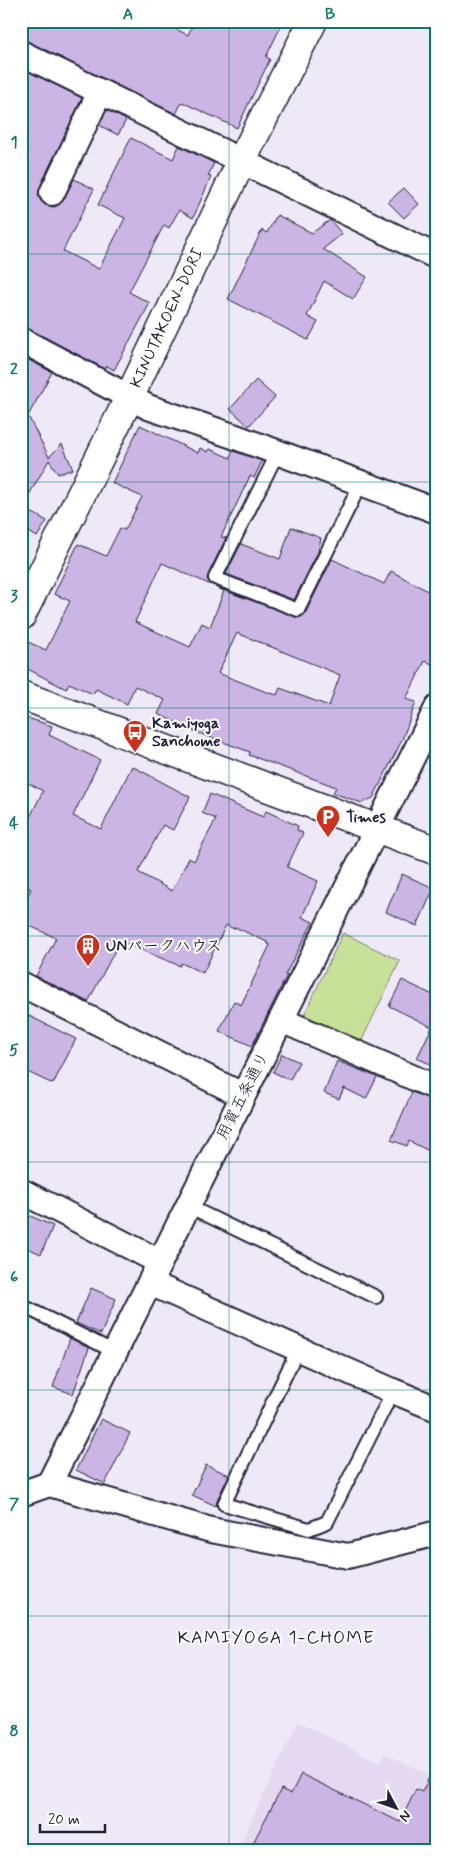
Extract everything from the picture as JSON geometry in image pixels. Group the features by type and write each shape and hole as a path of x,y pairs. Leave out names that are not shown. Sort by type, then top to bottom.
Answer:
{"street":[{"name":"KINUTAKOEN-DORI","path":"21,616 129,398 241,162 313,21"},
{"path":"21,53 437,257"},
{"path":"52,193 100,92"},
{"path":"21,340 148,407 278,452 437,511"},
{"path":"21,695 437,851"},
{"name":"用賀五条通り","path":"50,1484 242,1095 437,708"},
{"path":"21,984 242,1095"},
{"path":"281,1020 437,1088"},
{"path":"21,1191 160,1262"},
{"path":"150,1282 437,1409"},
{"path":"21,1494 50,1484 211,1530 348,1556 437,1533"}],"lane":[{"path":"278,452 215,578 298,610 361,482"},
{"path":"188,1206 376,1297"},
{"path":"21,1305 115,1352"},
{"path":"298,1349 224,1504 309,1529 327,1522 393,1391"}],"shaded area":[{"path":"298,1722 381,1763 385,1754 437,1778 437,1850 237,1850"}],"green space":[{"path":"343,933 400,961 361,1042 304,1015"}],"building":[{"path":"21,21 159,21 188,35 194,21 271,21 281,26 266,57 270,59 237,128 182,102 176,114 21,39"},
{"path":"21,68 82,98 38,195 46,205 54,207 64,199 74,179 94,189 63,251 99,269 125,218 98,205 131,138 173,159 179,146 214,163 208,176 211,177 193,218 179,210 169,228 164,225 129,292 150,303 114,370 107,366 105,369 21,326"},
{"path":"107,110 126,120 118,135 99,125"},
{"path":"404,188 419,204 404,218 388,202"},
{"path":"277,215 312,233 330,220 342,234 323,249 367,277 353,299 324,281 307,316 318,322 308,340 228,299 262,230 267,233"},
{"path":"21,356 52,372 28,416 49,457 62,444 73,469 58,474 49,460 22,507 47,521 37,537 21,527"},
{"path":"256,380 275,397 249,426 230,409"},
{"path":"140,425 198,453 200,448 208,452 210,449 230,458 233,451 262,461 254,478 250,476 221,537 226,538 207,579 211,585 162,563 135,622 190,647 202,623 210,627 224,591 215,587 299,618 305,614 332,559 384,584 391,571 437,596 437,666 425,661 406,699 416,702 402,740 373,798 362,803 333,793 336,787 249,755 250,752 196,732 158,714 165,700 135,686 127,704 96,689 93,694 69,683 66,689 24,667 21,658 28,642 46,650 70,601 54,594 78,544 106,556 120,528 125,530 142,497 112,483","holes":["237,633 340,675 329,706 280,688 277,695 218,673"]},
{"path":"291,527 321,538 318,552 294,600 226,574 241,544 280,559"},
{"path":"21,716 52,726 49,735 100,760 73,816 101,829 132,766 190,797 173,830 163,825 138,872 172,891 189,858 194,861 216,819 202,813 210,794 263,817 266,811 298,826 297,830 303,833 287,867 318,881 302,917 313,922 285,975 287,975 252,1046 219,1031 234,1001 241,1005 270,945 235,927 234,929 226,925 203,973 181,963 180,966 120,941 88,1002 36,976 56,938 21,922 21,909 31,889 21,883 21,835 43,791 21,779"},
{"path":"402,874 434,888 417,926 386,912"},
{"path":"402,980 437,997 437,1067 417,1058 432,1027 389,1006"},
{"path":"21,1012 76,1039 53,1084 21,1069"},
{"path":"282,1054 299,1062 290,1080 273,1072"},
{"path":"337,1061 377,1077 366,1099 344,1088 339,1099 324,1093"},
{"path":"412,1092 437,1102 437,1155 409,1141 407,1146 391,1140"},
{"path":"28,1215 53,1226 41,1254 21,1245 21,1230"},
{"path":"91,1288 116,1299 101,1334 76,1323"},
{"path":"70,1338 89,1348 73,1394 53,1387"},
{"path":"101,1419 130,1433 105,1484 76,1470"},
{"path":"206,1465 229,1475 216,1506 192,1495"},
{"path":"437,1761 437,1850 273,1850 254,1841 281,1789 291,1794 301,1774 400,1822 416,1789 422,1792"}],"place":[{"name":"Kamiyoga Sanchome","path":"135,753"},
{"name":"Times","path":"328,838"},
{"name":"UNパークハウス","path":"88,967"}],"district":[{"name":"KAMIYOGA 1-CHOME","path":"276,1638"}]}
